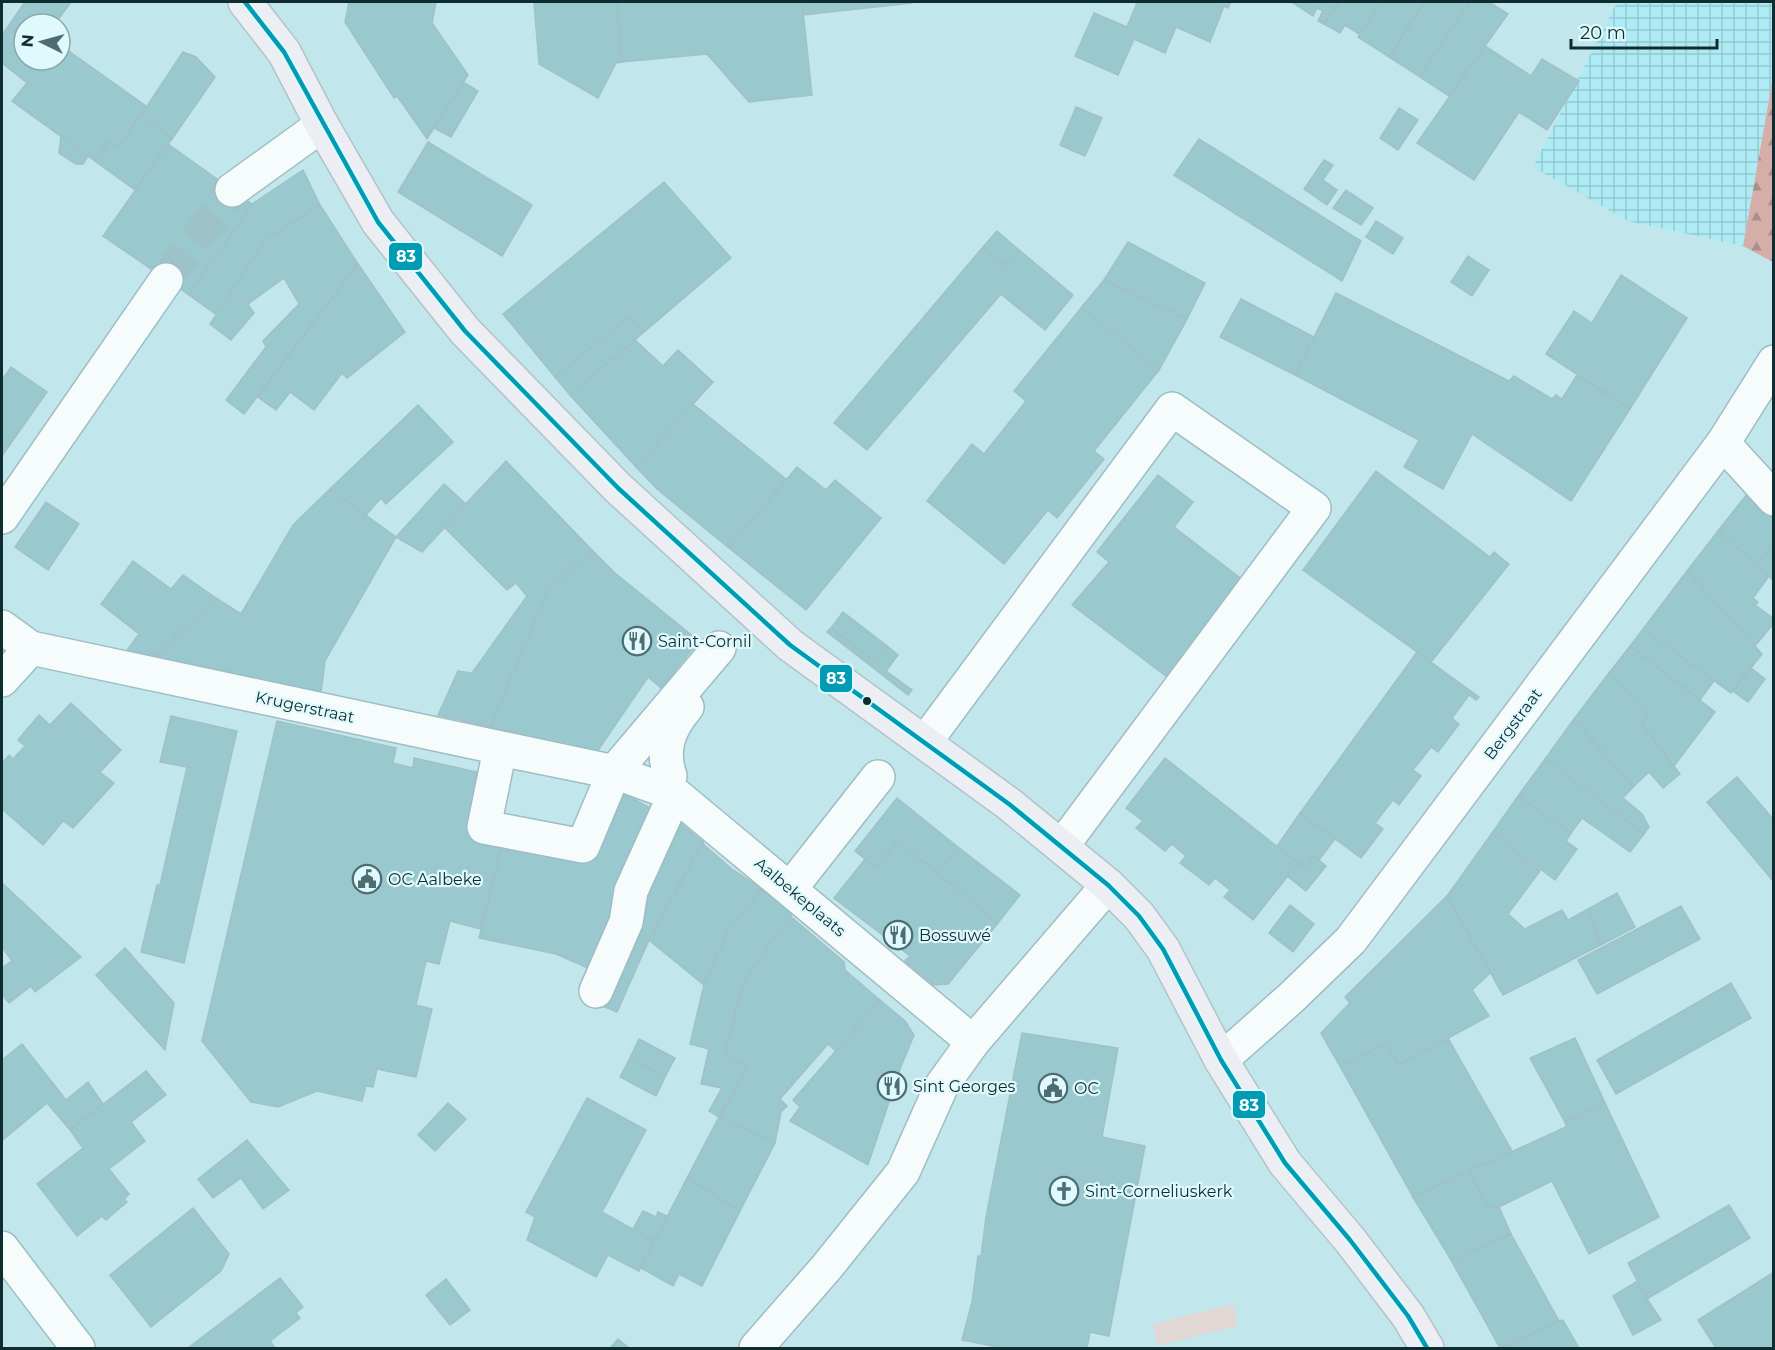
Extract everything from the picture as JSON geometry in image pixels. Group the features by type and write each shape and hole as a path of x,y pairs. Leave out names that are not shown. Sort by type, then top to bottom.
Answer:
{"main road":[{"path":"245,2 284,52 322,125 378,222 465,331 618,488 790,645 926,742 1062,846 1108,885 1138,916 1163,949 1221,1060 1285,1163 1350,1240 1402,1308 1426,1348"}],"street":[{"path":"232,190 322,125"},
{"path":"2,517 166,280"},
{"name":"Bergstraat","path":"1221,1060 1291,998 1351,940 1723,443 1773,362"},
{"path":"926,742 1172,409 1314,508 1062,846"},
{"path":"1723,443 1773,499"},
{"name":"Krugerstraat","path":"2,627 31,648 614,772"},
{"path":"2,680 31,648"},
{"path":"614,772 725,649"},
{"path":"596,991 626,922 631,891 673,785 665,761 672,725 698,694"},
{"name":"Aalbekeplaats","path":"614,772 673,785 974,1042"},
{"path":"797,880 878,777"},
{"path":"756,1348 826,1268 903,1172 942,1085 974,1042 1108,885"},
{"path":"2,1248 78,1348"}],"shaded area":[{"path":"1617,2 1773,2 1773,77 1743,246 1628,221 1533,167"},
{"path":"1233,1304 1238,1326 1157,1346 1153,1324"}],"green space":[{"path":"1773,77 1773,262 1743,246"}],"building":[{"path":"25,2 71,2 64,12 18,12"},
{"path":"349,2 436,2 432,23 468,75 427,139 397,96 394,98 345,22"},
{"path":"534,2 617,2 622,62 616,63 598,98 539,64"},
{"path":"617,2 802,2 812,95 749,102 707,54 622,62"},
{"path":"802,2 912,2 912,3 803,15"},
{"path":"1133,2 1231,2 1228,8 1224,6 1210,42 1176,27 1165,53 1134,39 1118,75 1075,56 1094,13 1127,27 1137,3"},
{"path":"1294,2 1340,2 1324,24 1318,21 1323,11 1317,8 1313,16"},
{"path":"1340,2 1382,2 1359,34 1345,25 1340,33 1324,24"},
{"path":"1382,2 1425,2 1389,57 1358,37"},
{"path":"1425,2 1470,2 1420,77 1389,57"},
{"path":"1470,2 1489,2 1508,14 1449,96 1420,77"},
{"path":"12,21 12,71 2,63 2,35"},
{"path":"1485,46 1531,76 1542,59 1579,81 1547,130 1519,112 1474,180 1417,143"},
{"path":"183,52 196,57 215,77 172,139 141,115"},
{"path":"72,54 146,106 119,147 110,141 95,161 12,101 27,83 13,72 72,72"},
{"path":"463,82 478,91 451,137 434,128"},
{"path":"1076,107 1102,118 1085,156 1060,145"},
{"path":"1399,108 1418,120 1398,150 1380,138"},
{"path":"141,115 172,139 135,190 95,161 110,141 119,147"},
{"path":"61,136 88,156 83,164 76,164 59,153"},
{"path":"1199,139 1361,241 1342,281 1174,175"},
{"path":"428,142 532,205 502,256 398,192"},
{"path":"168,144 252,204 189,295 103,236"},
{"path":"1324,160 1333,165 1323,180 1337,190 1327,205 1304,189"},
{"path":"303,170 320,205 265,241 217,315 189,295 252,204"},
{"path":"664,182 731,258 644,332 629,316 555,377 503,314"},
{"path":"1346,190 1373,208 1361,225 1333,208"},
{"path":"320,205 358,264 244,414 226,400 266,347 263,341 299,304 284,278 248,304 254,313 231,340 210,324 265,241"},
{"path":"1376,221 1403,238 1393,254 1366,237"},
{"path":"997,231 1019,250 1005,266 983,247"},
{"path":"1128,242 1205,283 1187,319 1104,280"},
{"path":"983,247 1005,266 1019,250 1073,295 1045,330 1001,294 867,450 834,423"},
{"path":"1468,256 1489,270 1472,296 1451,282"},
{"path":"358,264 405,332 347,378 342,373 314,410 290,392 276,410 258,397"},
{"path":"1621,275 1687,318 1630,409 1546,354 1574,311 1592,323"},
{"path":"1104,280 1187,319 1159,370 1081,308"},
{"path":"1336,293 1509,381 1514,376 1552,399 1556,395 1562,399 1577,375 1630,409 1571,501 1472,434 1443,489 1404,467 1419,440 1295,375"},
{"path":"1241,299 1314,337 1295,375 1220,337"},
{"path":"1081,308 1159,370 1094,451 1104,459 1057,518 1048,510 1004,564 927,501 972,444 984,454 1026,401 1014,391"},
{"path":"629,316 644,332 570,395 555,377"},
{"path":"635,340 663,366 678,350 713,382 636,467 570,395"},
{"path":"11,367 47,392 2,456 2,380"},
{"path":"693,404 786,479 729,548 657,489 636,467"},
{"path":"418,405 453,442 386,504 381,498 366,515 330,489"},
{"path":"506,461 592,550 548,591 490,727 438,715 458,671 472,673 527,596 516,583 507,590 444,527"},
{"path":"797,467 826,490 835,480 881,518 806,610 729,548"},
{"path":"1376,471 1490,557 1494,552 1509,564 1431,662 1303,570"},
{"path":"1158,475 1193,502 1174,527 1248,584 1171,680 1072,605 1109,562 1097,552"},
{"path":"444,484 466,504 422,552 396,537"},
{"path":"330,489 396,537 325,661 320,700 148,663 216,598 241,614 293,525"},
{"path":"1747,494 1774,519 1774,546 1757,565 1718,531"},
{"path":"46,502 79,524 48,570 15,547"},
{"path":"1718,531 1769,576 1753,598 1758,602 1755,605 1774,619 1774,623 1755,646 1687,571"},
{"path":"1774,546 1774,581 1757,565"},
{"path":"592,550 615,573 699,641 661,688 648,677 597,752 490,727 548,591"},
{"path":"133,561 171,589 183,575 216,598 148,663 122,657 139,634 101,604"},
{"path":"1687,571 1762,654 1731,693 1643,629"},
{"path":"843,612 887,646 875,662 831,628"},
{"path":"831,628 875,662 887,646 898,655 886,671 912,690 908,695 827,632"},
{"path":"1643,629 1714,681 1700,700 1630,646"},
{"path":"1630,646 1715,712 1674,766 1641,724 1649,716 1609,673"},
{"path":"1417,652 1479,697 1476,700 1469,695 1452,718 1459,724 1438,752 1431,747 1413,770 1421,776 1399,805 1393,800 1375,823 1383,829 1361,858 1300,813"},
{"path":"1751,668 1765,679 1748,702 1733,691"},
{"path":"1609,673 1649,716 1641,724 1680,774 1663,788 1649,772 1633,787 1574,719"},
{"path":"71,703 121,750 100,772 114,783 73,828 63,821 43,845 2,809 2,763 9,755 13,759 25,746 18,740 39,715 50,725"},
{"path":"171,716 237,731 184,963 141,952 157,885 160,885 187,767 160,762"},
{"path":"1574,719 1633,787 1623,798 1642,814 1649,827 1644,834 1545,759"},
{"name":"OC Aalbeke","path":"277,721 396,748 393,763 413,768 414,758 485,774 504,837 481,929 450,921 439,964 426,961 416,1005 432,1009 416,1077 377,1069 373,1087 366,1086 362,1101 317,1091 278,1107 251,1102 202,1041"},
{"path":"1165,758 1298,863 1253,920 1224,897 1230,890 1215,878 1209,885 1180,863 1186,856 1172,844 1165,851 1136,828 1143,821 1126,808"},
{"path":"1545,759 1644,834 1630,852 1582,818 1571,833 1518,796"},
{"path":"1737,777 1774,820 1773,881 1707,802"},
{"path":"619,791 656,811 588,968 556,954 479,938 504,837 585,854"},
{"path":"1518,796 1571,833 1566,841 1577,849 1555,880 1492,833"},
{"path":"897,798 958,847 938,873 898,841 876,868 855,851"},
{"path":"1300,813 1335,839 1319,860 1314,856 1305,868 1277,846"},
{"path":"679,822 703,842 649,940 631,935 646,903 639,899"},
{"path":"1492,833 1540,871 1508,914 1525,929 1562,910 1568,920 1588,909 1601,945 1503,995 1447,896"},
{"path":"898,841 998,923 948,984 934,985 905,961 910,956 834,898 865,859 876,868"},
{"path":"703,842 733,870 762,889 728,931 704,985 649,940"},
{"path":"958,847 1020,895 998,923 938,873"},
{"path":"1314,856 1326,866 1306,891 1287,876 1298,863 1305,868"},
{"path":"2,883 81,957 35,992 31,986 9,1003 2,994 2,968 12,961 2,947"},
{"path":"762,889 793,913 743,982 725,1056 748,1067 719,1117 709,1111 722,1088 701,1084 709,1049 690,1044 704,985 728,931"},
{"path":"1617,893 1635,927 1601,945 1588,909"},
{"path":"1447,896 1490,973 1472,990 1489,1016 1399,1065 1386,1043 1341,1068 1321,1033 1350,1003 1345,997"},
{"path":"1290,905 1314,924 1293,952 1269,933"},
{"path":"1681,906 1700,939 1597,994 1578,960"},
{"path":"790,916 844,962 845,970 880,1000 836,1051 828,1044 780,1099 787,1106 781,1112 775,1143 719,1117 748,1067 725,1056 743,982"},
{"path":"631,935 649,940 617,1012 598,1004"},
{"path":"125,948 174,1003 165,1050 96,975"},
{"path":"1731,983 1751,1018 1616,1094 1597,1060"},
{"path":"880,1000 905,1021 914,1035 900,1069 868,1165 790,1121 800,1107 793,1100"},
{"name":"Sint-Corneliuskerk","path":"1022,1033 1118,1048 1102,1137 1145,1146 1109,1336 1090,1332 1087,1348 1003,1348 962,1340 972,1302 978,1256 981,1256 986,1217"},
{"path":"1448,1038 1512,1151 1413,1197 1341,1068 1386,1043 1399,1065"},
{"path":"1575,1038 1605,1103 1565,1122 1530,1058"},
{"path":"639,1039 675,1058 665,1077 630,1058"},
{"path":"22,1044 66,1100 88,1082 103,1104 70,1130 47,1103 3,1140 2,1060"},
{"path":"630,1058 665,1077 656,1096 620,1077"},
{"path":"146,1071 166,1095 131,1122 145,1141 109,1169 129,1194 124,1199 127,1202 106,1220 102,1216 77,1236 37,1184 83,1148 70,1130"},
{"path":"587,1098 646,1130 602,1212 654,1241 639,1271 608,1255 596,1277 527,1240 535,1217 526,1212"},
{"path":"448,1103 466,1119 435,1151 418,1135"},
{"path":"1605,1103 1659,1217 1589,1254 1552,1181 1499,1207 1488,1208 1469,1171 1566,1127 1565,1122"},
{"path":"719,1117 775,1143 740,1211 687,1178"},
{"path":"247,1140 289,1190 263,1209 241,1178 213,1198 198,1179"},
{"path":"1469,1171 1488,1208 1499,1207 1511,1234 1451,1260 1413,1197"},
{"path":"687,1178 740,1211 702,1286 679,1274 673,1286 641,1268"},
{"path":"1729,1205 1750,1238 1647,1299 1628,1263"},
{"path":"193,1208 229,1254 221,1271 151,1327 110,1275"},
{"path":"643,1211 656,1217 658,1212 667,1216 654,1241 633,1229"},
{"path":"1511,1234 1559,1321 1500,1348 1451,1260"},
{"path":"1774,1272 1774,1344 1766,1348 1716,1348 1698,1320"},
{"path":"280,1278 303,1307 296,1313 300,1318 270,1341 275,1348 188,1348"},
{"path":"446,1279 470,1310 450,1325 426,1295"},
{"path":"1636,1282 1661,1320 1633,1335 1613,1296"},
{"path":"1563,1320 1579,1348 1502,1348 1559,1321"},
{"path":"618,1339 629,1348 610,1348"}],"tunnel":[{"path":"166,280 232,190"}],"transit line":[{"name":"83","path":"245,2 284,52 378,222 465,331 618,488 790,645 1009,804 1108,885 1139,916 1163,949 1221,1060 1285,1163 1350,1240 1408,1316 1427,1348"}],"place":[{"name":"Saint-Cornil","path":"637,641"},
{"name":"OC Aalbeke","path":"367,879"},
{"name":"Bossuwé","path":"898,935"},
{"name":"Sint Georges","path":"892,1086"},
{"name":"OC","path":"1053,1088"},
{"name":"Sint-Corneliuskerk","path":"1064,1191"}]}
